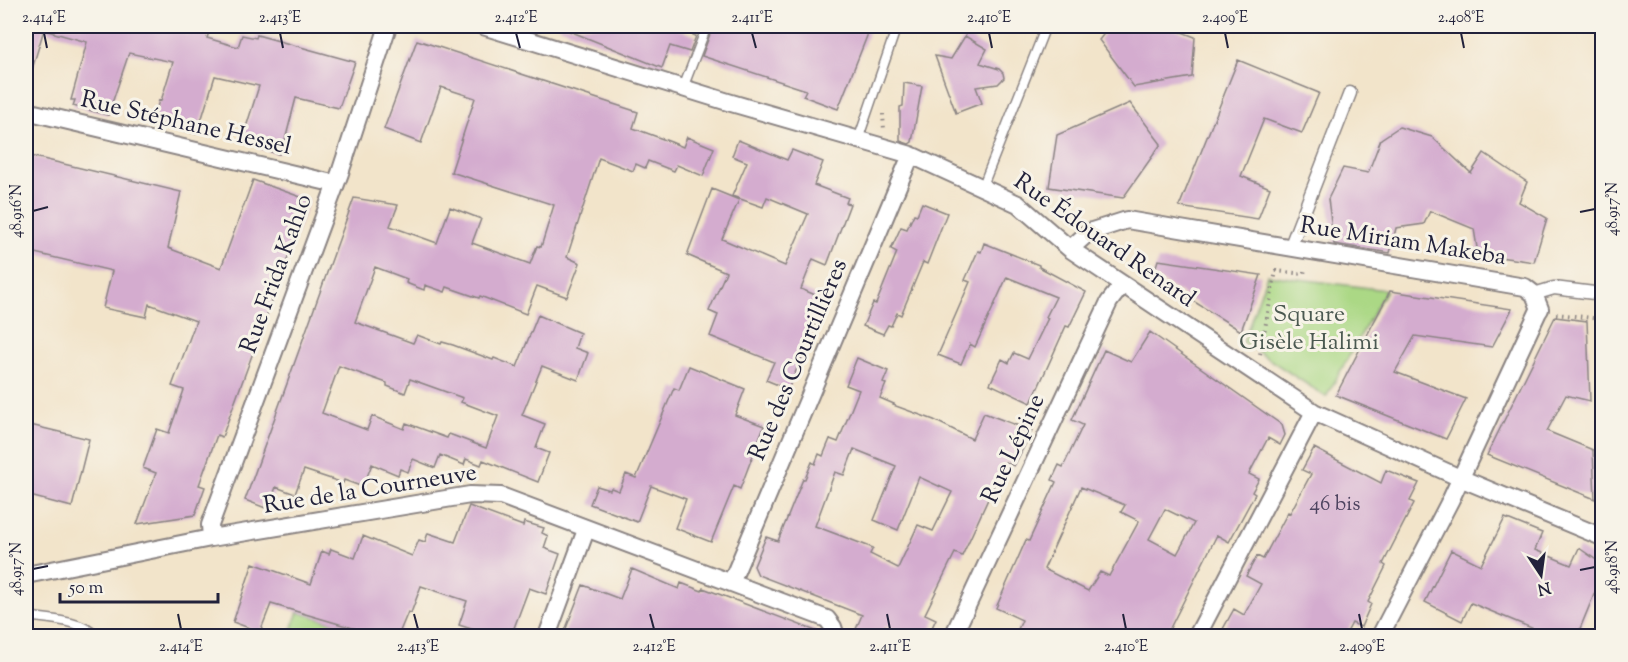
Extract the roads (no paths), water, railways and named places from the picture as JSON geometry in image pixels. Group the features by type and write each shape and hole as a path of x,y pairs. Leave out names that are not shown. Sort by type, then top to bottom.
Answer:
{"street":[{"name":"Rue Frida Kahlo","path":"211,538 210,525 336,184 388,26"},
{"name":"Rue Édouard Renard","path":"483,26 911,155 1018,204 1070,249 1314,412 1460,478 1602,537"},
{"path":"1290,248 1350,93"},
{"name":"Rue Stéphane Hessel","path":"26,111 336,184"},
{"name":"Rue des Courtillières","path":"731,583 911,155"},
{"name":"Rue Miriam Makeba","path":"1070,249 1089,232 1127,220 1525,287 1534,294"},
{"name":"Rue Lépine","path":"953,636 1109,302 1122,285"},
{"path":"1380,636 1451,499 1540,309 1534,294 1554,288 1602,294"},
{"path":"1197,636 1314,412"},
{"name":"Rue de la Courneuve","path":"26,575 211,538 470,495 501,496 586,530 827,618 836,636"},
{"path":"547,636 586,530"}],"lane":[{"path":"683,88 707,26"},
{"path":"858,140 897,26"},
{"path":"982,188 1046,26"},
{"path":"26,616 79,625 96,636"}],"park label":[{"name":"Square Gisèle Halimi","path":"1309,329"}]}
